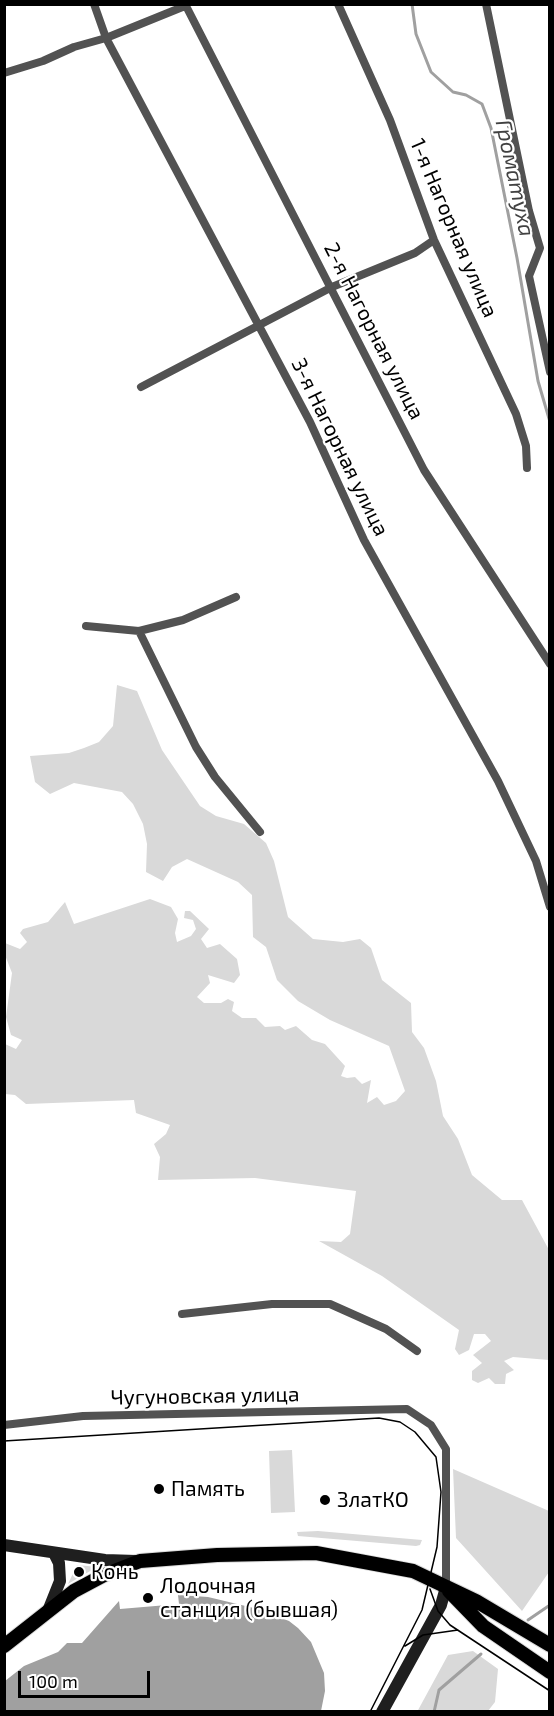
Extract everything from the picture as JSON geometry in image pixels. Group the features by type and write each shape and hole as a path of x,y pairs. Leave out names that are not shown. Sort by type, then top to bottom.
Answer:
{"main road":[{"path":"4,1545 105,1560 140,1561 217,1555 316,1553 413,1571 476,1601 549,1645"},
{"path":"47,1612 60,1581 58,1563 54,1553"},
{"path":"4,1646 74,1591 104,1575 140,1561"},
{"path":"446,1587 468,1613 483,1626 549,1672"},
{"path":"382,1712 441,1605 446,1587"}],"street":[{"name":"3-я Нагорная улица","path":"94,4 106,38 310,422 364,540 498,780 536,861 549,908"},
{"name":"1-я Нагорная улица","path":"338,4 390,120 434,240 516,414 526,446 527,468"},
{"path":"486,4 529,211 540,248 529,276 549,372"},
{"path":"4,74 43,61 74,46 106,38 185,5"},
{"name":"2-я Нагорная улица","path":"185,5 332,287 424,470 549,664"},
{"path":"141,387 261,327 332,287 415,253 434,240"},
{"path":"86,626 140,631 183,620 236,597"},
{"path":"140,631 196,747 215,777 260,832"},
{"path":"182,1314 272,1305 330,1304 386,1329 417,1351"},
{"name":"Чугуновская улица","path":"4,1425 83,1416 407,1409 431,1425 446,1449 446,1587"}],"shaded area":[{"path":"117,685 137,691 162,750 200,806 216,816 244,824 266,843 274,861 288,917 313,939 343,942 360,939 371,948 382,980 411,1003 412,1032 424,1048 436,1081 443,1116 458,1139 472,1175 502,1200 522,1200 549,1250 549,1360 513,1357 504,1361 514,1370 506,1374 505,1384 495,1384 489,1378 478,1383 472,1380 472,1371 482,1363 473,1355 491,1341 485,1334 474,1334 469,1350 459,1355 455,1349 459,1330 382,1276 319,1241 341,1242 350,1234 356,1191 255,1178 158,1180 160,1157 154,1144 166,1134 170,1125 136,1113 134,1100 26,1104 15,1095 5,1094 5,1044 16,1049 22,1040 11,1035 6,1017 12,973 5,955 5,943 20,949 27,942 20,933 23,929 48,922 65,902 74,924 150,899 171,907 178,919 175,933 177,942 191,936 196,929 193,920 184,918 185,911 190,911 209,929 201,939 207,948 220,944 237,959 240,975 234,983 208,975 210,983 197,997 204,1003 221,1003 228,999 234,1002 232,1011 242,1018 256,1018 265,1027 280,1026 285,1030 296,1026 312,1040 325,1044 345,1066 341,1076 355,1077 362,1084 371,1080 367,1103 377,1097 384,1105 396,1101 405,1091 389,1046 330,1020 298,1001 277,980 266,947 253,937 252,895 238,882 187,859 172,867 163,881 146,872 147,844 143,824 133,804 122,792 74,783 50,794 35,782 30,756 69,753 84,748 99,742 113,726"},
{"path":"292,1450 295,1512 271,1513 269,1451"},
{"path":"453,1469 549,1511 549,1572 522,1611 456,1538"},
{"path":"318,1531 422,1540 420,1545 416,1546 298,1536 297,1532"},
{"path":"77,1565 97,1567 68,1584"},
{"path":"178,1595 208,1597 258,1609 289,1621 298,1628 311,1642 324,1673 325,1691 321,1711 5,1711 5,1681 24,1666 58,1652 67,1643 82,1643 119,1601 120,1609 179,1604"},
{"path":"473,1651 498,1669 495,1702 488,1711 417,1712 448,1655"}],"waterway":[{"name":"Громатуха","path":"412,4 416,34 431,72 453,92 466,95 482,104 491,128 517,258 538,381 550,422"},
{"name":"Громатуха","path":"528,1620 550,1605"},
{"name":"Громатуха","path":"434,1712 439,1690 481,1654"}],"tram line":[{"path":"4,1441 379,1418 400,1422 415,1432 436,1457 441,1492 437,1547 422,1610 370,1712"},
{"path":"430,1589 438,1611 450,1625 550,1691"},
{"path":"405,1646 423,1635 458,1630"}],"place":[{"name":"Память","path":"159,1489"},
{"name":"ЗлатКО","path":"325,1500"},
{"name":"Конь","path":"79,1572"},
{"name":"Лодочная станция (бывшая)","path":"148,1598"}]}
